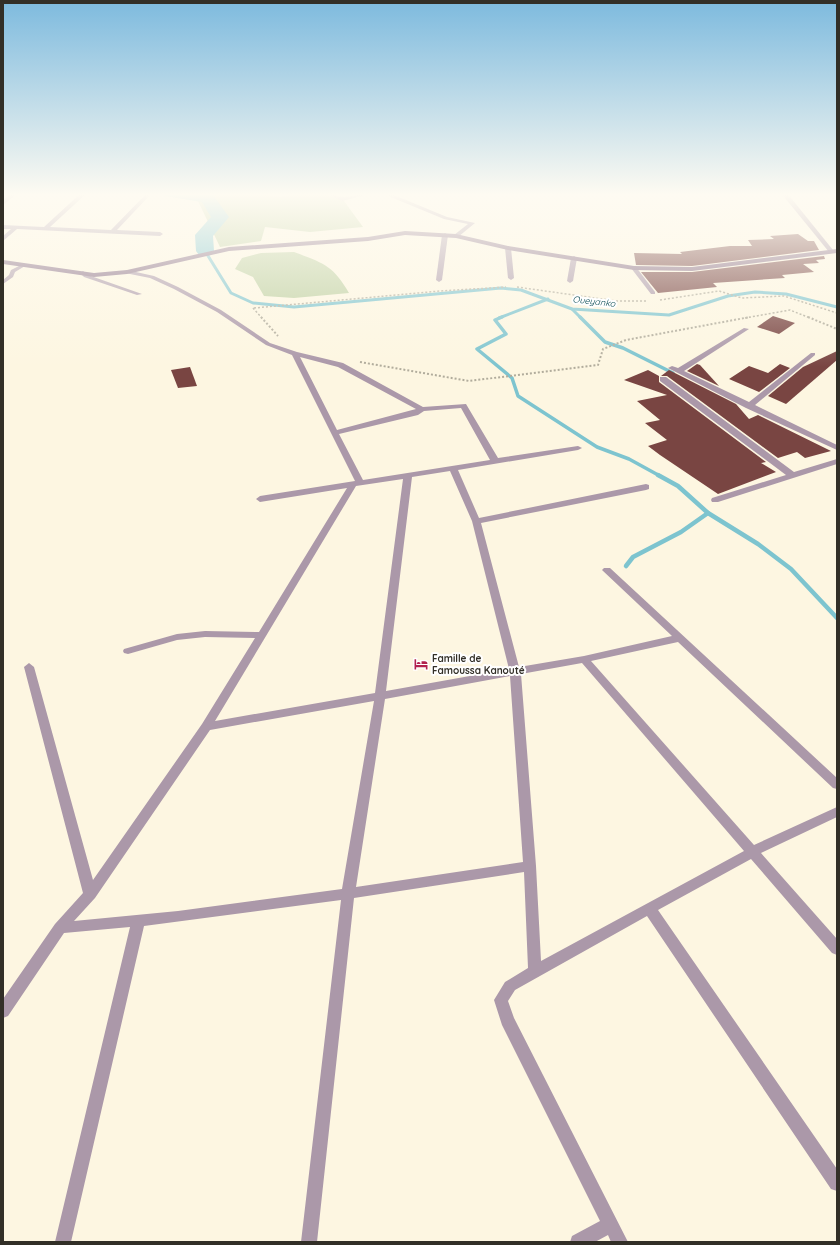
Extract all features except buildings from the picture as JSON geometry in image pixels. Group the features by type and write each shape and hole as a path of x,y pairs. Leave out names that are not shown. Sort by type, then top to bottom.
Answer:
{"street":[{"path":"3,262 94,275 128,272 220,251"},
{"path":"439,280 443,251"},
{"path":"508,251 511,278"},
{"path":"528,251 634,268 692,269 833,251"},
{"path":"570,281 574,258"},
{"path":"634,268 653,293"},
{"path":"128,272 152,277 176,288 219,311 268,344 296,354 340,365 422,409"},
{"path":"83,273 86,276 139,294"},
{"path":"746,329 675,370 837,448"},
{"path":"296,354 335,433 356,484"},
{"path":"749,406 813,354"},
{"path":"663,379 792,475"},
{"path":"335,433 415,413 422,409 463,406 495,461"},
{"path":"260,499 578,448"},
{"path":"715,500 837,460"},
{"path":"453,468 476,521 514,671 530,866 535,971"},
{"path":"309,1242 348,894 380,694 408,476"},
{"path":"3,1011 8,994 60,928 90,894 206,727 356,484"},
{"path":"476,521 646,487"},
{"path":"606,570 837,785"},
{"path":"128,651 177,637 205,634 263,635"},
{"path":"206,727 380,694 584,659 680,638"},
{"path":"584,659 837,949"},
{"path":"29,667 90,894"},
{"path":"620,1242 507,1020 501,1000 510,986 535,971 752,852 837,812"},
{"path":"60,928 138,922 348,894 530,866"},
{"path":"649,908 837,1183"},
{"path":"63,1242 138,922"},
{"path":"578,1242 612,1224"}],"lane":[{"path":"3,283 11,276 13,271 23,266"}],"path":[{"path":"283,341 254,308 440,291 507,287"},
{"path":"515,287 616,301 653,301 719,291 742,298 784,296 837,313"},
{"path":"356,361 469,381 598,364 603,349 626,340 790,310 837,329"}],"green space":[{"path":"294,252 320,262 326,266 338,276 349,293 294,298 264,296 253,277 235,269 242,258 261,253"}],"waterway":[{"name":"Oueyanko","path":"205,251 231,293 253,303 294,307 501,288 521,290 547,300"},
{"name":"Oueyanko","path":"572,309 669,315 728,296 755,292 786,294 837,307"},
{"path":"499,318 547,300"},
{"name":"Oueyanko","path":"547,300 572,309"},
{"path":"572,309 605,342 623,348 673,373"},
{"path":"502,317 495,320 506,334 477,349 512,378 518,396 597,447 629,459 660,476"},
{"path":"658,475 678,486 708,513"},
{"path":"626,566 633,557 681,532 708,513"},
{"path":"708,513 758,544 791,569 837,618"}],"place":[{"name":"Famille de Famoussa Kanouté","path":"421,664"}]}
